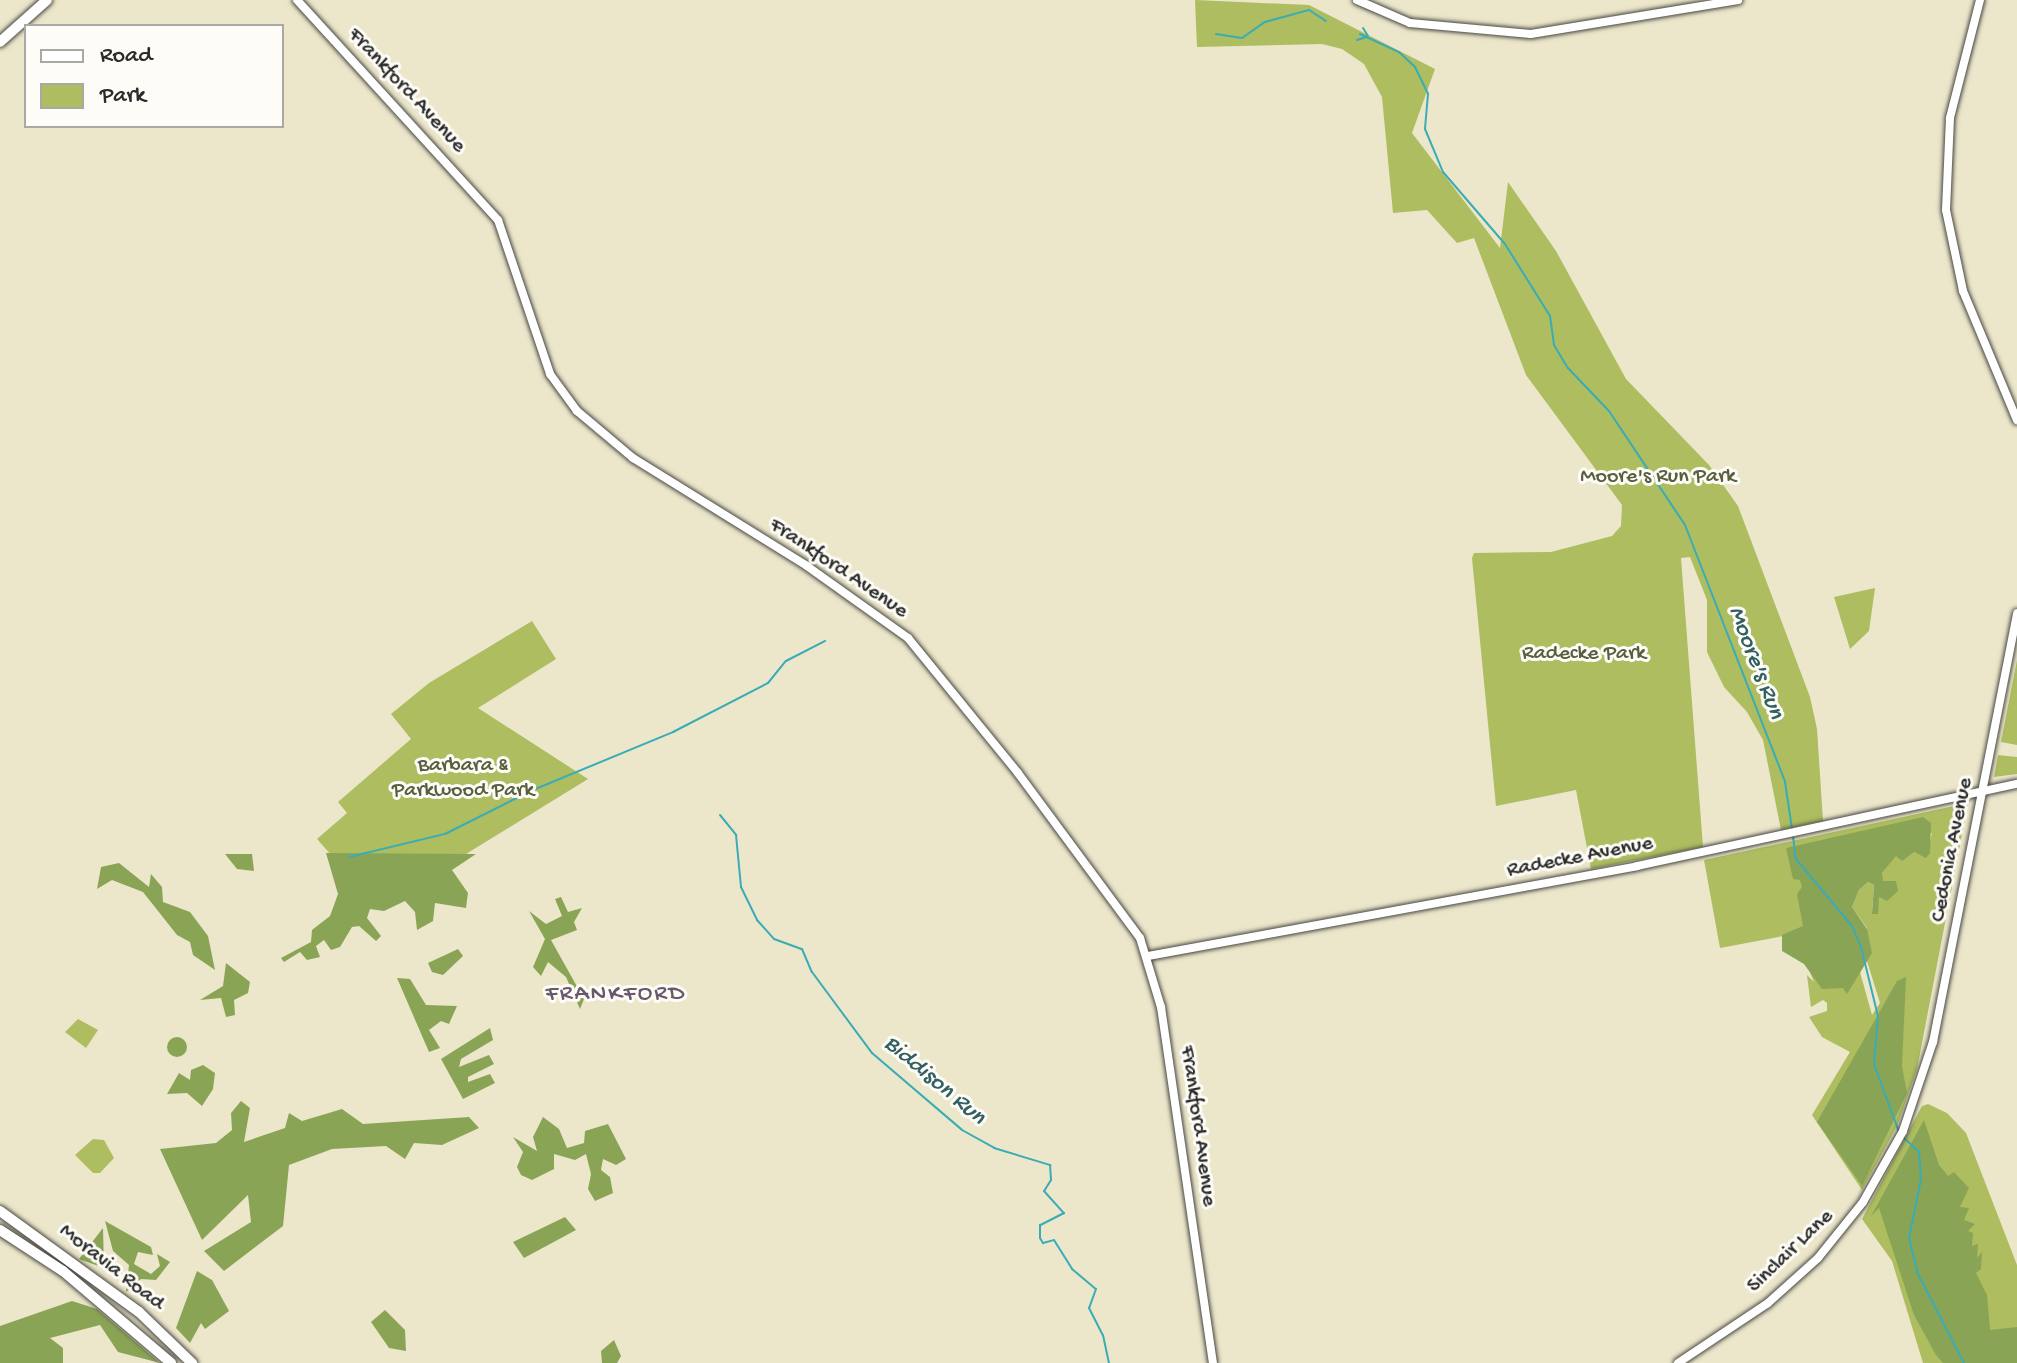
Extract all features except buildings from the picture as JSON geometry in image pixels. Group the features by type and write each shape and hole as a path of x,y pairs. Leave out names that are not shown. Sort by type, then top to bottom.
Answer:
{"main road":[{"path":"0,42 47,0"},
{"name":"Moravia Road","path":"0,1211 139,1312 192,1363"},
{"name":"Moravia Road","path":"0,1230 63,1271 171,1363"}],"street":[{"name":"Frankford Avenue","path":"297,0 498,220 550,374 577,411 633,458 807,566 908,638 1018,773 1140,938 1148,956 1161,1007 1213,1363"},
{"path":"1357,0 1410,23 1531,34 1738,0"},
{"path":"1980,0 1950,118 1946,210 1963,291 2017,420"},
{"name":"Cedonia Avenue","path":"1918,1094 1983,792 2017,613"},
{"name":"Radecke Avenue","path":"1148,956 1781,837 2017,784"},
{"name":"Sinclair Lane","path":"1678,1363 1768,1303 1818,1258 1863,1202 1894,1150 1918,1094"}],"green space":[{"path":"1195,0 1309,5 1435,69 1412,133 1500,248 1508,182 1556,251 1626,379 1709,465 1738,506 1810,697 1817,729 1823,821 1781,830 1763,740 1747,712 1724,687 1707,652 1707,600 1690,557 1681,558 1703,847 1591,869 1576,790 1496,806 1472,558 1474,553 1551,552 1612,536 1621,526 1622,505 1526,375 1474,238 1457,243 1427,210 1393,213 1382,97 1364,64 1342,49 1322,44 1197,47"},
{"path":"1875,588 1869,631 1850,649 1834,597"},
{"name":"Barbara & Parkwood Park","path":"532,621 556,659 478,708 588,779 378,908 317,839 347,813 338,802 411,739 391,714 429,683"},
{"path":"2017,660 2017,745 2001,742"},
{"path":"1998,755 2017,757 2017,774 1994,777"},
{"path":"1968,803 1917,1069 1897,1126 1862,1190 1812,1115 1850,1052 1822,1037 1809,1017 1827,1011 1827,1003 1823,1000 1811,1007 1807,975 1814,982 1794,934 1720,948 1704,860","holes":["1932,833 1926,857 1914,852 1896,855 1882,873 1872,913 1874,885 1868,882 1859,890 1852,907 1867,928 1866,942 1832,876","1867,961 1880,1003 1872,1015 1860,972"]},
{"path":"1923,817 1931,823 1930,853 1926,858 1914,852 1902,861 1896,856 1882,873 1883,881 1896,881 1898,891 1887,901 1879,897 1878,914 1872,914 1874,885 1868,882 1859,890 1852,907 1867,929 1872,953 1847,994 1843,988 1822,989 1804,964 1782,951 1782,935 1803,926 1797,894 1802,887 1800,880 1793,879 1786,848"},
{"path":"326,853 476,854 452,870 468,893 466,908 435,903 433,921 417,930 415,912 405,901 384,911 370,909 367,918 381,936 376,941 359,926 352,927 340,947 331,950 324,940 316,946 320,957 307,960 300,952 284,962 281,958 311,942 312,930 330,916 338,894"},
{"path":"225,854 252,854 254,871 237,869"},
{"path":"119,863 149,887 151,874 162,887 163,902 190,912 208,936 215,970 193,955 190,942 177,935 143,892 112,880 97,889 101,867"},
{"path":"561,897 568,912 582,908 574,922 577,930 551,940 584,999 580,1009 566,977 548,962 541,976 533,967 545,939 529,911 546,924 562,916 555,899"},
{"path":"458,949 463,956 443,975 432,972 428,963"},
{"path":"226,963 250,982 248,993 234,1000 235,1015 226,1017 221,998 200,1000 223,986"},
{"path":"1906,977 1902,1066 1907,1093 1862,1186 1817,1122 1897,981"},
{"path":"397,978 410,979 426,1005 457,1006 449,1024 441,1021 429,1030 440,1048 429,1052"},
{"path":"78,1019 98,1030 86,1048 65,1032"},
{"path":"490,1028 493,1040 461,1059 459,1067 489,1055 494,1064 468,1077 468,1082 490,1074 495,1083 463,1099 441,1059"},
{"path":"177,1037 184,1040 187,1047 184,1054 177,1057 170,1054 167,1047 170,1040"},
{"path":"203,1065 215,1073 213,1089 202,1106 187,1093 167,1094 179,1073 190,1080 191,1070"},
{"path":"241,1101 250,1108 244,1142 285,1128 289,1113 302,1121 342,1109 363,1124 469,1117 479,1128 442,1145 414,1143 405,1159 386,1146 332,1149 289,1165 283,1226 224,1271 204,1251 251,1222 248,1195 202,1240 160,1149 216,1143 232,1130 231,1113"},
{"path":"1928,1104 1947,1113 1966,1133 2017,1265 2017,1363 1923,1363 1892,1261 1862,1219 1922,1106"},
{"path":"543,1117 559,1129 567,1148 584,1143 585,1131 608,1124 626,1159 616,1165 603,1159 601,1170 610,1177 613,1193 595,1201 588,1189 591,1174 586,1154 575,1160 554,1154 554,1169 532,1180 521,1175 517,1167 523,1152 513,1137 537,1151 533,1137"},
{"path":"1924,1120 1939,1165 1948,1176 1954,1172 1969,1188 1960,1207 1969,1208 1964,1220 1975,1224 1968,1231 1973,1233 1972,1246 1978,1244 1977,1258 1982,1252 1981,1269 1976,1273 1987,1295 1990,1330 2017,1327 2017,1363 1943,1363 1914,1315 1879,1208 1871,1216"},
{"path":"93,1139 104,1140 114,1158 100,1173 93,1173 75,1155"},
{"path":"565,1217 576,1230 524,1258 513,1242"},
{"path":"105,1221 151,1247 153,1255 138,1252 134,1264 151,1274 160,1266 157,1254 170,1262 156,1280 141,1279 126,1292 129,1265 113,1251"},
{"path":"103,1228 104,1268 79,1259"},
{"path":"197,1271 212,1280 229,1311 205,1329 201,1323 190,1343 176,1328"},
{"path":"72,1301 97,1309 160,1363 118,1352 100,1325 50,1338 63,1348 63,1363 0,1363 0,1326"},
{"path":"385,1310 405,1330 406,1351 389,1348 371,1322"},
{"path":"614,1340 621,1356 617,1363 602,1363 601,1351"}],"waterway":[{"path":"1216,34 1242,38 1265,22 1309,10 1326,21"},
{"name":"Moore's Run","path":"1363,28 1368,36"},
{"name":"Moore's Run","path":"1360,34 1399,52 1415,67 1428,94 1425,129 1443,172 1505,244 1550,316 1554,345 1568,368 1609,411 1685,525 1785,782 1792,829"},
{"name":"Moore's Run","path":"1357,40 1367,37"},
{"path":"349,857 445,834 533,790 673,732 768,683 786,661 825,641"},
{"name":"Biddison Run","path":"720,815 736,835 741,887 757,920 774,939 802,949 812,972 872,1053 962,1130 994,1148 1050,1165 1051,1180 1044,1191 1064,1213 1040,1225 1040,1238 1043,1243 1054,1240 1072,1269 1096,1289 1089,1308 1103,1335 1109,1363"},
{"name":"Moore's Run","path":"1793,836 1796,859 1852,926 1861,947 1878,1016 1874,1064 1899,1132"},
{"name":"Moore's Run","path":"1903,1137 1919,1152 1921,1179 1909,1238 1918,1274 1964,1363"}],"district":[{"name":"FRANKFORD","path":"616,995"}],"park label":[{"name":"Moore's Run Park","path":"1658,478"},
{"name":"Radecke Park","path":"1584,655"}]}
